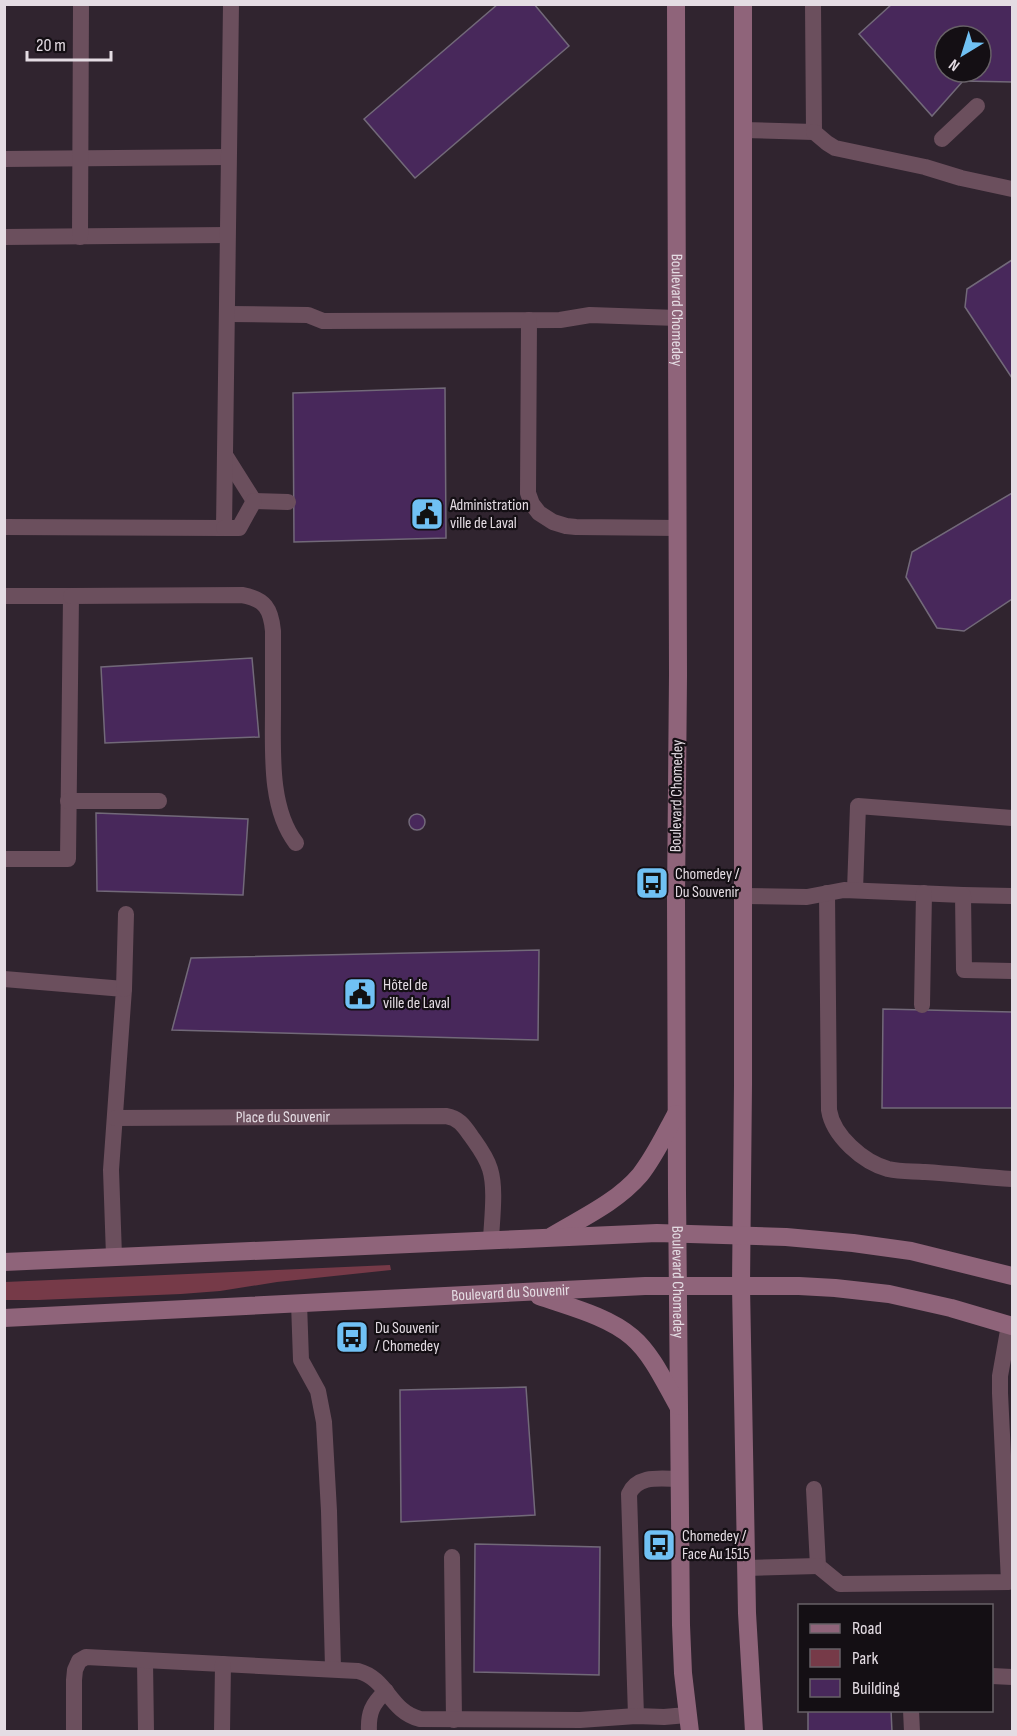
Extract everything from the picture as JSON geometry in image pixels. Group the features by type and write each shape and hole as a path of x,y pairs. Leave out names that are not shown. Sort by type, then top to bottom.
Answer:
{"street":[{"name":"Boulevard Chomedey","path":"675,4 678,528 677,1234 682,1643 689,1723"},
{"path":"742,4 743,1085 741,1286 746,1568 754,1731"},
{"path":"550,1237 615,1198 633,1182 654,1154 677,1112"},
{"path":"4,1262 657,1233 824,1240 882,1246 1012,1275"},
{"name":"Boulevard du Souvenir","path":"4,1318 645,1286 741,1286 835,1288 889,1294 1011,1325"},
{"path":"528,1293 591,1315 632,1336 654,1365 679,1408"}],"lane":[{"path":"80,237 81,4"},
{"path":"224,528 231,4"},
{"path":"813,4 814,132"},
{"path":"942,139 976,106"},
{"path":"743,130 814,132 835,147 925,166 961,178 1012,189"},
{"path":"4,159 228,157"},
{"path":"4,237 227,235"},
{"path":"228,314 308,315 323,321 560,320 590,315 677,318"},
{"path":"529,320 528,492 532,504 539,513 553,522 576,527 678,528"},
{"path":"225,455 254,501"},
{"path":"254,501 288,502"},
{"path":"4,527 239,528 254,501"},
{"path":"4,596 242,595 260,600 272,617 273,760 282,818 296,843"},
{"path":"4,859 68,859 71,596"},
{"path":"68,801 159,801"},
{"path":"855,890 858,806 1012,818"},
{"path":"743,896 807,897 844,890 1012,896"},
{"path":"827,893 829,1110 836,1131 857,1152 886,1168 903,1172 1012,1179"},
{"path":"921,1005 924,893"},
{"path":"963,895 964,970 1012,971"},
{"path":"114,1256 111,1170 124,989 126,915"},
{"path":"4,979 124,989"},
{"name":"Place du Souvenir","path":"115,1118 454,1117 484,1154 490,1168 492,1179 491,1239"},
{"path":"299,1303 301,1360 318,1391 324,1422 333,1668"},
{"path":"746,1568 818,1566 840,1584 1009,1582 1000,1376 1011,1325"},
{"path":"636,1716 629,1494 634,1485 644,1480 680,1479"},
{"path":"814,1489 818,1566"},
{"path":"452,1557 454,1720"},
{"path":"74,1731 75,1670 79,1660 86,1657 358,1671 374,1677 405,1713 430,1720 599,1720 636,1716 689,1723"},
{"path":"145,1661 146,1731"},
{"path":"222,1731 223,1664"},
{"path":"993,1676 1012,1677"},
{"path":"369,1731 369,1714 386,1691"},
{"path":"911,1712 912,1731"}],"green space":[{"path":"390,1265 391,1270 277,1282 220,1291 5,1300 5,1282"}],"building":[{"path":"498,4 534,4 569,46 415,178 364,119"},
{"path":"892,4 1012,4 1012,82 993,82 993,24 933,24 933,84 960,84 932,116 859,34"},
{"path":"1012,260 1012,378 965,307 967,289"},
{"path":"445,388 446,538 294,542 293,393"},
{"path":"1012,493 1012,599 964,631 937,628 906,577 912,552"},
{"path":"252,658 259,737 105,743 101,667"},
{"path":"96,813 248,819 243,895 97,891"},
{"path":"417,814 423,816 425,822 423,828 417,830 411,828 409,822 411,816"},
{"name":"Hôtel de ville de Laval","path":"539,950 538,1040 172,1030 191,958"},
{"path":"883,1009 1012,1012 1012,1108 882,1108"},
{"path":"526,1387 535,1515 401,1522 400,1390"},
{"path":"475,1544 600,1547 599,1675 474,1672"},
{"path":"808,1712 891,1712 892,1732 808,1732"}],"place":[{"name":"Administration ville de Laval","path":"427,514"},
{"name":"Chomedey / Du Souvenir","path":"652,883"},
{"name":"Hôtel de ville de Laval","path":"360,994"},
{"name":"Du Souvenir / Chomedey","path":"352,1337"},
{"name":"Chomedey / Face Au 1515","path":"659,1545"}]}
